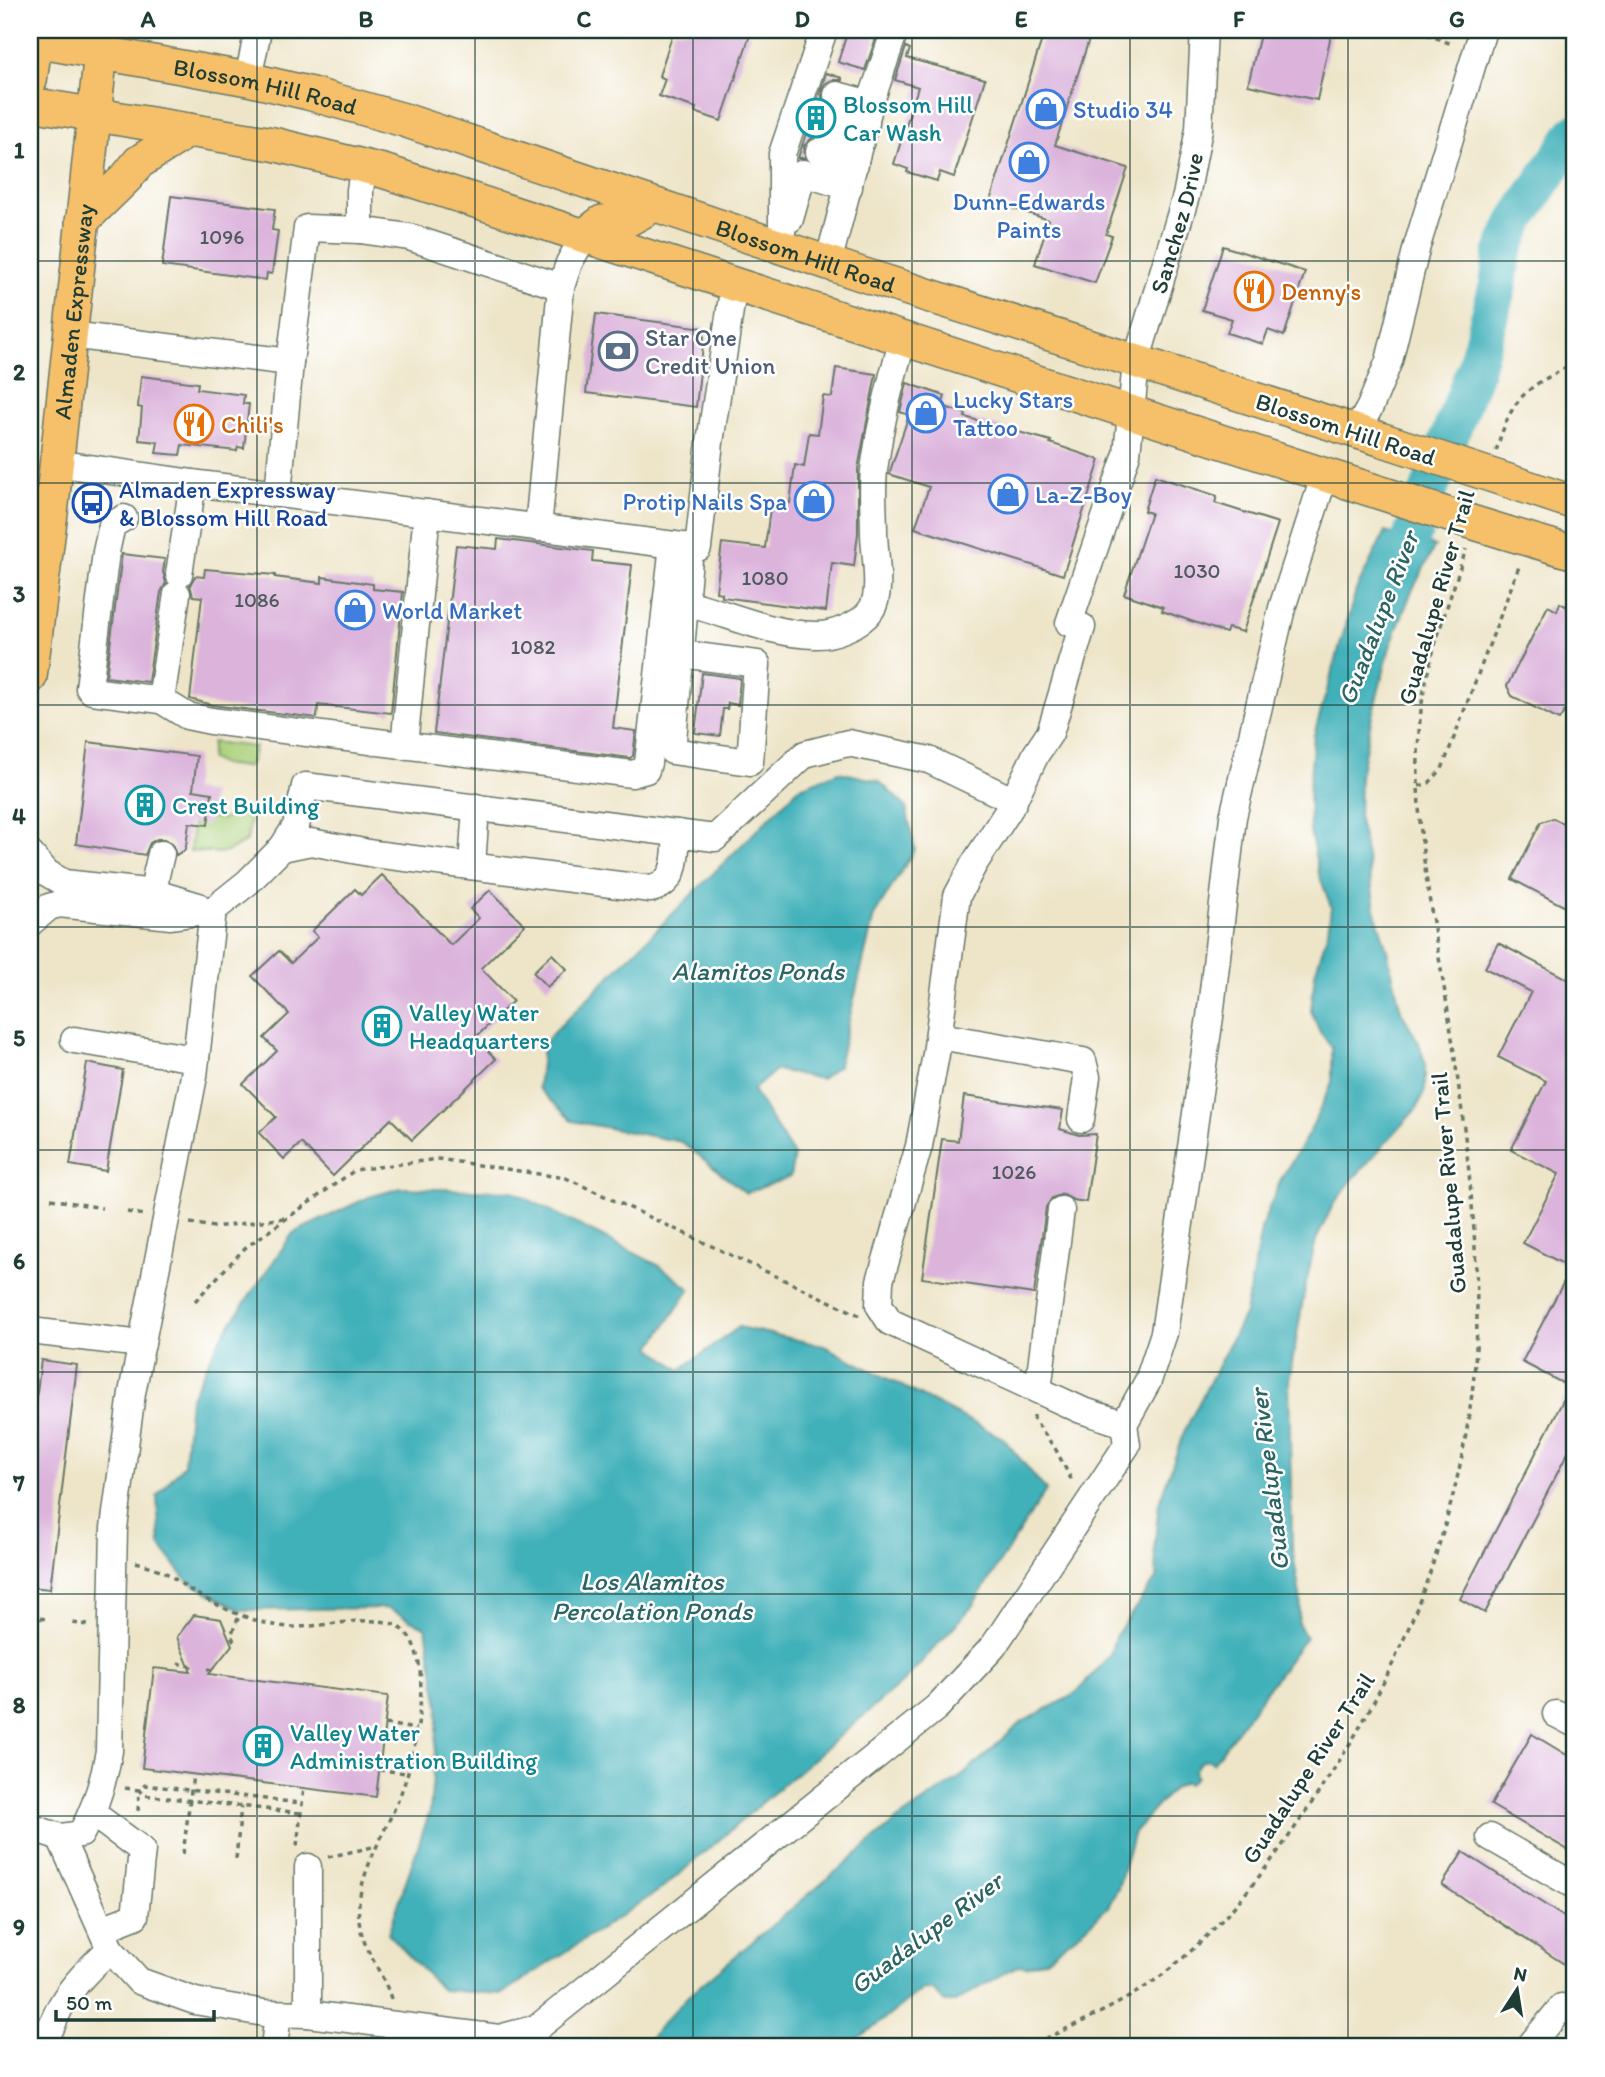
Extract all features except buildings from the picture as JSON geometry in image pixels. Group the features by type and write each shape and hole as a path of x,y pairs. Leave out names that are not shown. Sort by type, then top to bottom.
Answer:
{"main road":[{"name":"Blossom Hill Road","path":"34,37 103,41 404,120 828,263 1575,503"},
{"path":"30,80 34,37"},
{"name":"Almaden Expressway","path":"30,677 103,41"},
{"name":"Blossom Hill Road","path":"30,104 273,144 364,166 1575,554"},
{"path":"82,221 139,162 190,130"},
{"path":"584,236 602,222 627,219 654,205"},
{"path":"1516,536 1575,527"}],"street":[{"path":"248,79 258,30"},
{"path":"782,247 824,30"},
{"path":"828,263 860,144 895,30"},
{"name":"Sanchez Drive","path":"886,1316 879,1305 880,1281 919,1146 939,1036 957,896 1014,801 1049,733 1075,625 1127,454 1136,362 1186,196 1199,129 1204,30"},
{"path":"1366,435 1370,407 1389,361 1418,246 1479,42"},
{"path":"807,124 860,144"},
{"path":"807,124 860,144"},
{"path":"807,124 860,144"},
{"path":"360,230 360,190 364,166"},
{"path":"278,494 290,362 307,228 360,230 409,237 561,287"},
{"path":"538,528 561,287 569,263 584,236"},
{"path":"55,463 698,548 710,442 734,284"},
{"path":"71,335 290,362"},
{"path":"686,603 786,632 816,636 852,625 873,609 877,593 874,465 894,368 903,339"},
{"path":"60,1837 106,1939 139,1981 195,2001 264,2013 308,2014 499,2038 535,2038 937,1707 993,1647 1127,1445 1124,1424 1148,1381 1164,1333 1210,1017 1233,817 1282,608 1340,478"},
{"path":"161,700 193,483"},
{"path":"404,746 427,513"},
{"path":"124,518 115,522 109,534 89,688 100,694 161,700 187,716 199,719 632,774 646,770 681,546"},
{"path":"681,546 686,603 681,654 672,751 750,762 757,664 681,654"},
{"path":"30,854 47,873 64,883 153,903 171,916 213,910 296,839 305,786 715,838 805,754 848,743 929,760 1014,801"},
{"path":"471,866 476,807"},
{"path":"296,839 374,854 651,890 664,886 671,875 677,833"},
{"path":"153,903 161,854"},
{"path":"30,923 49,907 58,904 153,903"},
{"path":"30,1827 60,1837 81,1834 104,1783 109,1751 114,1528 132,1393 196,1059 213,910"},
{"path":"939,1036 1083,1061 1087,1077 1081,1119"},
{"path":"74,1040 196,1059"},
{"path":"1038,1390 1061,1210"},
{"path":"886,1316 890,1322 1080,1410 1124,1424"},
{"path":"30,1331 142,1344"},
{"path":"37,2047 52,2027 61,2005 106,1939 135,1916 142,1850 92,1813"},
{"path":"1490,1837 1575,1886"},
{"path":"308,2014 313,1857"},
{"path":"1529,2047 1562,2007"},
{"path":"274,2047 278,2014"}],"path":[{"path":"1417,30 1479,42"},
{"path":"1496,451 1517,401 1526,391 1569,366 1575,359"},
{"path":"1569,366 1568,392 1575,433"},
{"path":"1419,786 1429,783 1442,769 1518,570 1516,536"},
{"name":"Guadalupe River Trail","path":"1027,2047 1106,2009 1157,1979 1220,1920 1276,1856 1340,1759 1388,1677 1415,1612 1452,1498 1469,1409 1475,1360 1476,1274 1471,1188 1452,1040 1426,886 1419,786 1420,719 1426,682 1439,633 1468,541"},
{"path":"195,1301 244,1248 355,1170 438,1159 566,1178 859,1315 886,1316"},
{"path":"51,1199 102,1208"},
{"path":"183,1222 214,1227 288,1218"},
{"path":"1038,1390 1034,1419 1072,1479 1074,1524"},
{"path":"128,1559 165,1572 192,1592 240,1615 289,1627 374,1621 392,1623 406,1631 421,1674 416,1729 402,1789 377,1846 359,1902 360,1933 391,1997 398,2024"},
{"path":"234,1641 231,1635 240,1615"},
{"path":"30,1617 47,1619"},
{"path":"73,1623 97,1626"},
{"path":"178,1663 196,1668"},
{"path":"411,1675 421,1674"},
{"path":"385,1724 416,1729"},
{"path":"379,1770 407,1773"},
{"path":"183,1854 193,1775"},
{"path":"138,1812 139,1790 145,1785 300,1803"},
{"path":"116,1787 139,1790 143,1795 300,1813"},
{"path":"304,1788 295,1846 313,1857 336,1857 377,1846"},
{"path":"236,1859 241,1806"}],"green space":[{"path":"212,742 255,747 250,764 246,767 220,764 210,758"},
{"path":"251,812 247,841 225,853 190,851 193,823 209,817 224,819 230,815"}],"water":[{"path":"1385,532 1435,546 1411,593 1390,647 1360,776 1359,820 1376,915 1401,1011 1419,1043 1425,1063 1425,1090 1417,1108 1333,1205 1316,1240 1306,1283 1289,1380 1292,1547 1301,1602 1298,1623 1306,1637 1213,1763 1209,1760 1200,1762 1194,1771 1196,1777 1188,1784 1185,1782 1173,1788 1134,1832 1118,1888 1108,1907 1046,1959 1026,1966 1019,1965 955,2002 945,2002 933,1990 923,1989 844,2047 645,2047 653,2034 688,1996 897,1820 963,1775 1022,1722 1075,1694 1110,1656 1115,1637 1157,1577 1154,1550 1159,1503 1184,1432 1245,1313 1262,1225 1282,1177 1309,1133 1332,1083 1332,1048 1320,1032 1311,1011 1315,973 1328,931 1331,907 1319,874 1310,831 1309,788 1314,735 1356,590"},
{"name":"Alamitos Ponds","path":"839,772 879,781 906,807 915,849 874,916 838,1066 821,1079 776,1070 753,1090 794,1156 790,1177 746,1193 682,1142 572,1121 538,1088 543,1046 552,1034 800,787"},
{"name":"Los Alamitos Percolation Ponds","path":"401,1188 512,1191 660,1266 690,1289 651,1347 680,1370 739,1327 824,1346 1003,1438 1046,1490 971,1608 905,1680 663,1888 502,1994 442,1990 388,1934 430,1811 439,1707 426,1628 388,1608 240,1610 187,1581 160,1545 157,1496 184,1464 190,1399 220,1339 293,1233 369,1197"}],"waterway":[{"name":"Guadalupe River","path":"1390,587 1476,366 1498,285 1502,255 1517,220 1575,133"}],"place":[{"name":"Studio 34","path":"1046,109"},
{"name":"Blossom Hill Car Wash","path":"816,118"},
{"name":"Dunn-Edwards Paints","path":"1029,162"},
{"name":"Denny's","path":"1254,291"},
{"name":"Star One Credit Union","path":"618,351"},
{"name":"Lucky Stars Tattoo","path":"926,413"},
{"name":"Chili's","path":"194,424"},
{"name":"La-Z-Boy","path":"1008,494"},
{"name":"Protip Nails Spa","path":"814,501"},
{"name":"Almaden Expressway & Blossom Hill Road","path":"92,503"},
{"name":"World Market","path":"355,610"},
{"name":"Crest Building","path":"145,805"},
{"name":"Valley Water Headquarters","path":"382,1026"},
{"name":"Valley Water Administration Building","path":"263,1746"}]}
